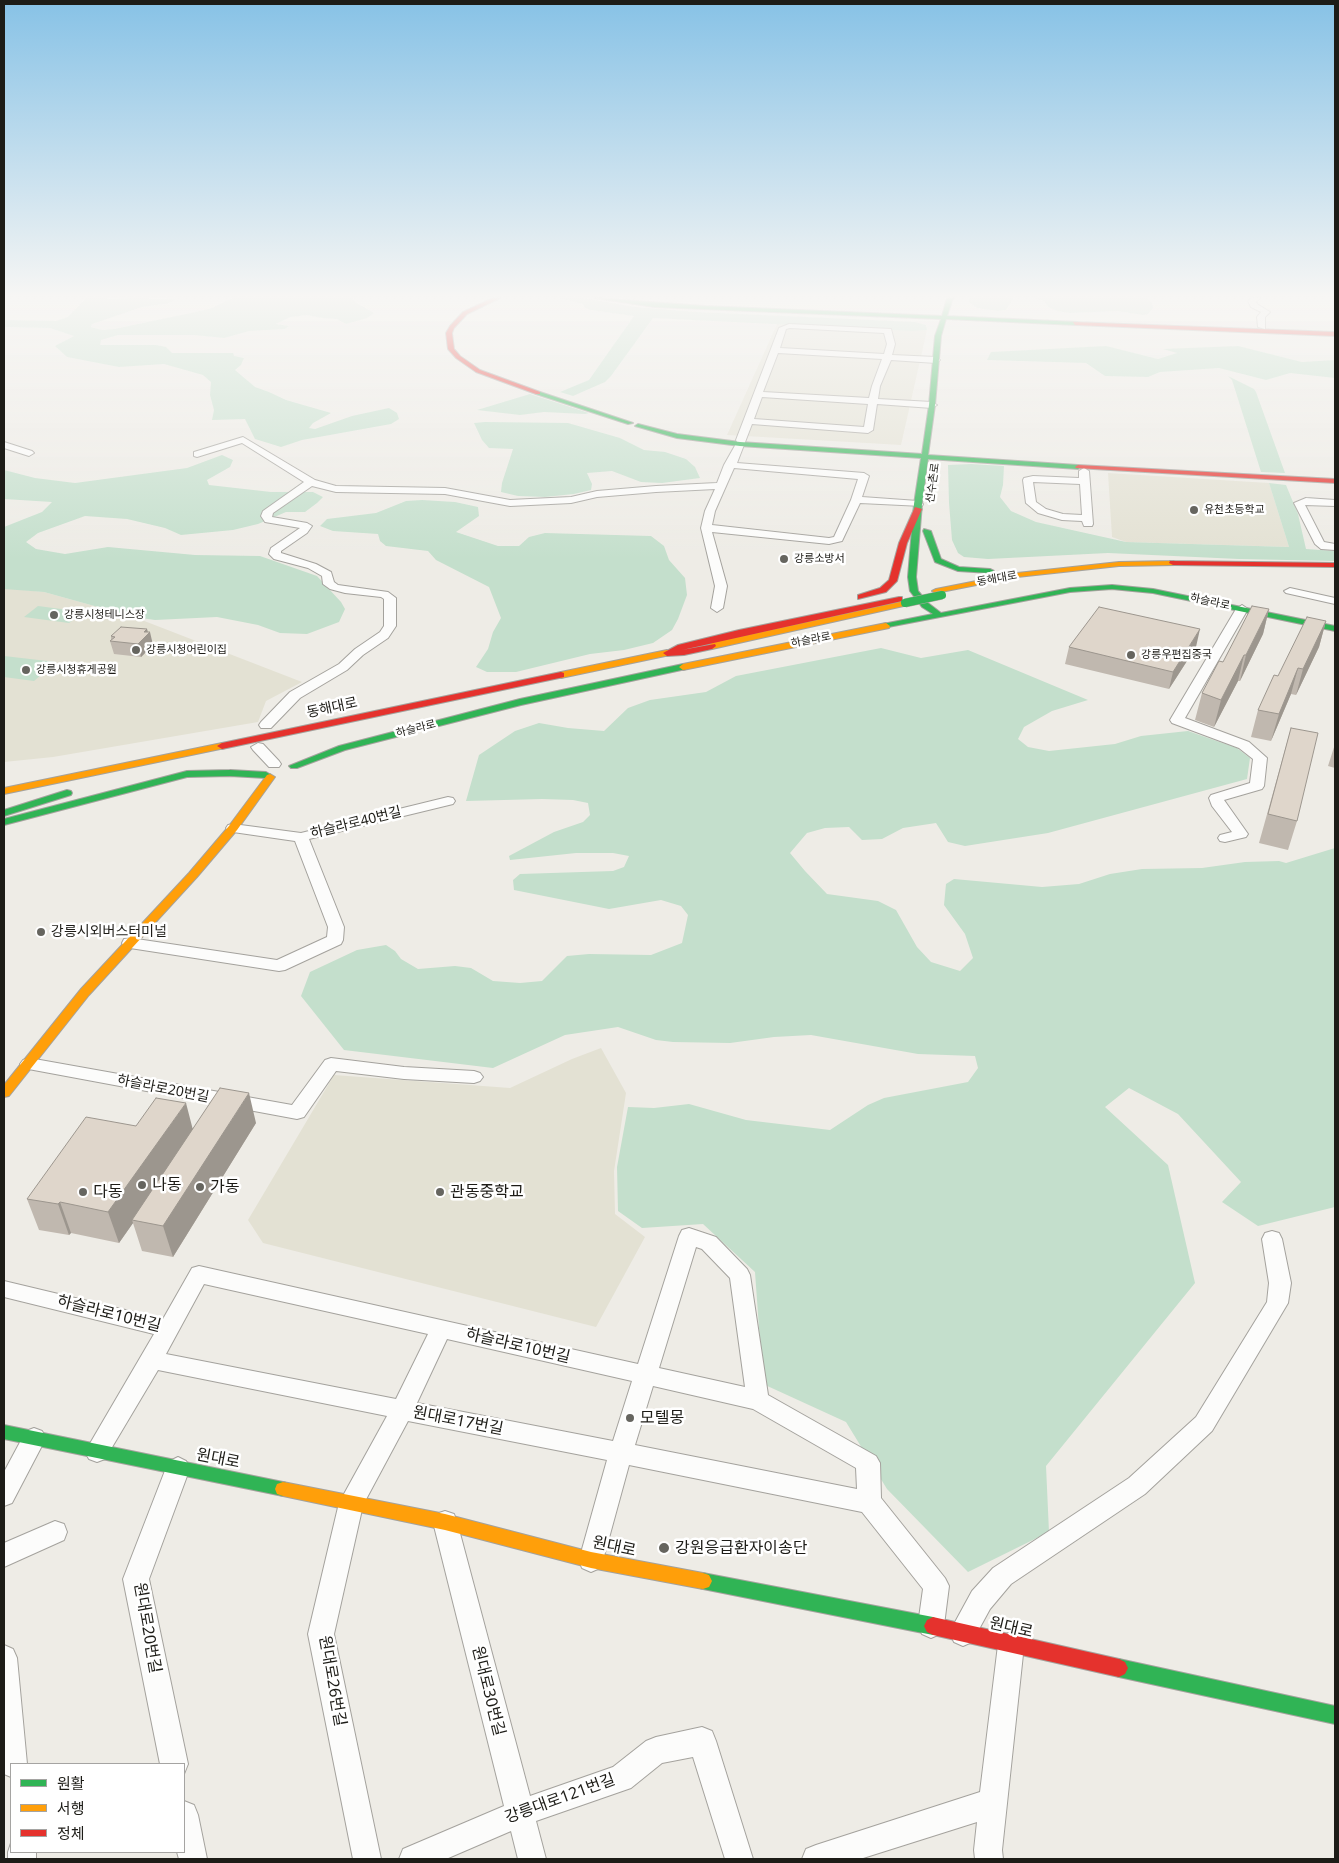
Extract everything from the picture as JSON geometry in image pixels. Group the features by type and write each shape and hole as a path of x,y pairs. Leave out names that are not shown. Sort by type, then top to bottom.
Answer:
{"street":[{"name":"선수촌로","path":"530,385 678,436 930,456"},
{"path":"717,608 721,586 706,528 710,511 740,442 761,385"},
{"path":"748,421 868,430 877,385"},
{"path":"937,385 937,406"},
{"path":"939,385 930,456 1335,481"},
{"path":"758,394 937,406"},
{"path":"197,454 243,440 311,482 336,489 446,491 498,501 524,503 571,500 597,494 720,486"},
{"path":"4,445 29,453"},
{"name":"선수촌로","path":"930,456 931,499 923,583 927,592 946,613"},
{"name":"선수촌로","path":"930,456 918,507 912,585 925,605 946,613"},
{"path":"706,528 829,541 838,540 856,500 864,476 729,466"},
{"path":"1084,466 1087,521 1062,517 1042,511 1031,503 1028,480 1084,481"},
{"path":"266,725 295,695 343,667 359,652 384,635 390,626 390,598 384,594 334,587 329,584 327,574 312,566 278,557 275,554 275,550 303,531 307,526 269,520 266,516 268,511 311,482"},
{"name":"선수촌로","path":"856,500 918,507"},
{"path":"1330,547 1320,544 1299,502 1335,503"},
{"path":"768,628 833,604 873,594 888,586 893,581 903,543 918,507"},
{"path":"927,531 938,560 958,569 986,571 1023,566 1110,565"},
{"name":"동해대로","path":"667,653 681,647 1017,575 1110,565 1181,563 1335,565"},
{"name":"동해대로","path":"939,593 1024,579 1112,570 1215,567 1335,570"},
{"name":"하슬라로","path":"279,773 342,748 520,702 946,613 1070,590 1112,587 1153,591 1335,629"},
{"path":"1290,591 1335,602"},
{"name":"동해대로","path":"4,791 667,653 684,652 902,601"},
{"path":"1225,838 1241,834 1219,806 1216,798 1257,786 1260,758 1244,745 1177,720 1242,609"},
{"path":"258,748 279,773"},
{"path":"54,769 205,750"},
{"path":"94,785 175,764 205,750"},
{"path":"4,822 187,774 279,773"},
{"path":"4,1093 85,992 233,828 279,773"},
{"path":"4,813 75,790"},
{"name":"하슬라로40번길","path":"233,828 301,837 448,801"},
{"path":"130,943 279,966 335,940 336,927 301,837"},
{"name":"하슬라로20번길","path":"29,1064 297,1112 331,1064 404,1073 474,1076"},
{"path":"591,1560 621,1453 689,1236 708,1243 740,1275 758,1400"},
{"path":"963,1633 981,1600 1002,1576 1137,1486 1204,1424 1277,1303 1280,1283 1272,1239"},
{"name":"하슬라로10번길","path":"4,1289 168,1329 199,1274 758,1400 868,1464 869,1502"},
{"path":"97,1452 152,1360 168,1329"},
{"name":"원대로26번길","path":"367,1859 321,1634 352,1503 402,1410 441,1329"},
{"name":"원대로17번길","path":"152,1360 869,1502"},
{"name":"원대로","path":"4,1432 445,1522 591,1560 930,1625 1011,1645 1335,1715"},
{"path":"4,1494 34,1438"},
{"name":"원대로20번길","path":"174,1763 136,1579 178,1468"},
{"path":"869,1502 936,1586 930,1625"},
{"name":"원대로30번길","path":"445,1522 532,1859"},
{"path":"4,1555 54,1532"},
{"path":"989,1859 988,1850 1011,1645"},
{"path":"4,1658 14,1763"},
{"name":"강릉대로121번길","path":"413,1859 520,1813 621,1778 656,1751 702,1741 739,1859"},
{"path":"816,1859 994,1802"},
{"path":"185,1820 193,1859"}],"shaded area":[{"path":"750,385 915,385 901,445 727,435"},
{"name":"유천초등학교","path":"1108,473 1269,483 1289,547 1126,542 1112,537"},
{"path":"4,588 44,592 134,617 302,682 266,701 258,722 53,757 4,762"},
{"name":"관동중학교","path":"601,1048 626,1093 614,1171 615,1214 645,1237 596,1327 263,1243 248,1220 334,1075 510,1088 572,1059"}],"green space":[{"path":"211,385 253,385 286,400 331,413 313,423 309,428 315,429 352,416 389,408 397,413 399,419 391,424 302,440 281,447 255,439 245,419 212,420 214,410 210,395"},
{"path":"577,385 598,385 573,396 560,392"},
{"path":"1234,385 1246,385 1256,392 1285,473 1261,472"},
{"path":"530,394 589,413 544,412 520,415 477,410"},
{"path":"474,423 568,423 620,438 644,450 665,452 686,459 695,467 700,478 662,483 641,482 612,471 587,473 592,484 591,490 574,494 545,497 518,496 501,492 513,449 489,448 482,440"},
{"path":"222,455 233,460 230,467 207,480 209,485 271,492 313,492 323,497 305,512 286,512 258,524 233,530 181,535 165,528 127,519 85,516 38,533 26,542 36,549 65,554 108,547 195,555 260,556 317,576 345,609 339,622 307,634 280,633 258,625 217,617 155,620 134,617 44,592 4,589 4,527 42,512 52,502 4,499 4,470 35,478 75,483 187,468"},
{"path":"948,465 1004,466 1000,497 1011,511 1036,522 1126,542 1289,547 1269,483 1286,485 1298,514 1306,549 1335,551 1335,561 1108,553 988,559 964,557 958,553 952,540"},
{"path":"406,501 455,502 478,507 479,516 456,532 498,546 519,546 529,537 545,533 651,536 664,546 669,560 685,578 687,595 678,619 672,630 653,643 624,650 590,654 516,672 487,672 476,667 488,649 493,632 501,618 489,587 436,560 428,551 386,546 380,541 378,534 333,531 320,526 327,519 376,513"},
{"name":"강릉시청테니스장","path":"38,606 84,612 69,623 24,617"},
{"path":"881,648 921,658 968,650 1088,700 1052,711 1024,727 1018,739 1028,747 1049,751 1115,744 1141,736 1188,731 1237,748 1250,758 1247,779 1048,833 965,846 948,842 936,823 903,828 882,839 862,840 849,827 825,828 807,833 790,853 827,894 878,901 896,910 917,947 931,962 960,971 973,958 965,934 944,905 946,884 954,879 1042,887 1079,884 1110,874 1142,869 1202,868 1245,862 1279,861 1286,863 1335,848 1335,1207 1258,1226 1222,1202 1241,1182 1178,1114 1129,1088 1105,1107 1168,1165 1195,1283 1046,1466 1049,1532 968,1572 887,1489 846,1422 763,1384 755,1272 703,1224 642,1228 618,1211 617,1167 628,1107 654,1108 689,1104 746,1120 830,1130 868,1105 884,1098 968,1082 978,1068 975,1056 918,1054 811,1035 774,1037 730,1043 673,1042 656,1040 618,1027 565,1035 493,1068 344,1050 301,996 310,972 357,950 386,945 395,951 401,959 418,969 455,966 471,968 493,981 520,983 542,981 567,956 589,954 651,955 682,943 688,915 681,906 661,900 609,909 514,890 513,880 520,874 613,871 624,867 629,856 613,853 576,853 510,860 509,856 554,832 583,822 590,815 588,803 573,800 542,799 466,801 479,755 515,731 539,723 604,731 628,708 650,700 706,692 736,676"},
{"name":"강릉시청휴게공원","path":"4,656 56,662 34,681 4,677"}],"building":[{"path":"1252,606 1269,609 1221,700 1202,693 1219,661 1223,662"},
{"path":"1099,607 1200,629 1173,672 1069,647"},
{"path":"1307,617 1326,621 1303,669 1298,668 1279,714 1258,710 1274,675 1278,676"},
{"path":"121,627 147,629 144,632 150,632 138,644 110,641 115,637 111,636"},
{"path":"1291,728 1318,733 1297,821 1268,814"},
{"path":"220,1088 249,1093 163,1226 132,1220"},
{"path":"156,1098 186,1103 108,1212 60,1202 58,1204 27,1199 86,1117 136,1126"}],"traffic: fast":[{"path":"934,385 918,504 912,577 914,591 925,605 937,613"},
{"path":"538,393 630,423"},
{"path":"638,426 677,436 740,444 1078,467"},
{"path":"927,531 938,560 958,569 990,571"},
{"path":"886,626 1070,590 1112,587 1153,591 1335,629"},
{"path":"905,603 942,595"},
{"path":"294,766 342,748 520,702 683,667"},
{"path":"4,822 187,774 230,773 266,775"},
{"path":"4,813 67,793"},
{"path":"4,1432 283,1489"},
{"path":"703,1581 933,1626"},
{"path":"1119,1668 1335,1715"}],"traffic: slow":[{"path":"936,591 1017,575 1119,564 1173,563"},
{"path":"712,646 905,603"},
{"path":"683,667 886,626"},
{"path":"561,675 667,653"},
{"path":"4,791 222,746"},
{"path":"4,1093 85,992 193,875 233,828 270,777"},
{"path":"283,1489 445,1522 591,1560 703,1581"}],"traffic: jam":[{"path":"516,385 538,393"},
{"path":"1078,467 1335,481"},
{"path":"861,597 883,590 893,581 903,543 918,509"},
{"path":"1173,563 1335,565"},
{"path":"712,646 684,652 667,653 681,647 739,633 899,599"},
{"path":"222,746 561,675"},
{"path":"933,1626 1119,1668"}],"place":[{"name":"유천초등학교","path":"1194,510"},
{"name":"강릉소방서","path":"784,559"},
{"name":"강릉시청테니스장","path":"54,615"},
{"name":"강릉시청어린이집","path":"136,650"},
{"name":"강릉우편집중국","path":"1131,655"},
{"name":"강릉시청휴게공원","path":"26,670"},
{"name":"강릉시외버스터미널","path":"41,932"},
{"name":"나동","path":"142,1185"},
{"name":"가동","path":"200,1187"},
{"name":"다동","path":"83,1192"},
{"name":"관동중학교","path":"440,1192"},
{"name":"모텔몽","path":"630,1418"},
{"name":"강원응급환자이송단","path":"664,1548"}]}
